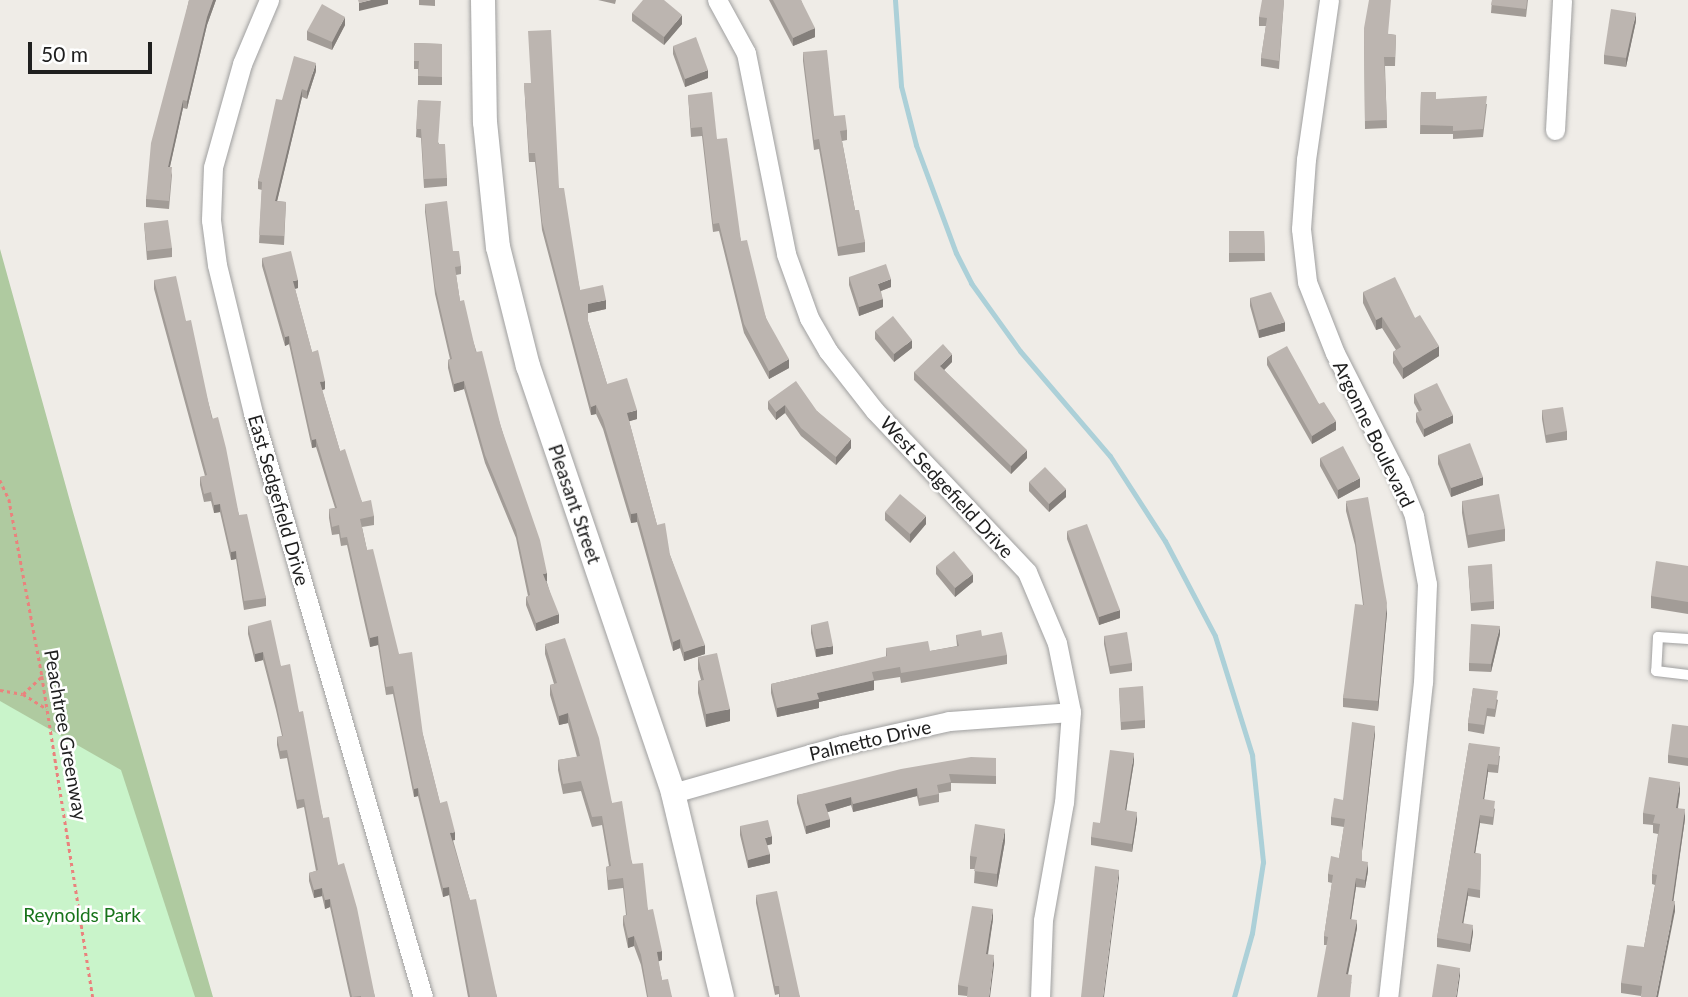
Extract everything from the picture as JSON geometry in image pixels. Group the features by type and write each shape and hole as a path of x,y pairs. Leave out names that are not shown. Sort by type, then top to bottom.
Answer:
{"street":[{"name":"East Sedgefield Drive","path":"269,0 242,64 213,167 211,220 217,265 253,412 424,997"},
{"name":"Pleasant Street","path":"483,0 485,122 498,247 528,366 673,793 722,997"},
{"name":"West Sedgefield Drive","path":"717,0 746,53 786,254 810,318 828,351 875,411 1027,572 1057,643 1071,712 1064,802 1043,920 1040,997"},
{"name":"Argonne Boulevard","path":"1329,0 1306,159 1301,229 1305,272 1330,342 1400,481 1414,516 1427,584 1423,682 1388,997"},
{"path":"1556,130 1562,0"},
{"name":"Palmetto Drive","path":"673,793 842,745 949,721 1071,712"}],"lane":[{"path":"1688,639 1658,637 1656,671 1688,675"}],"path":[{"name":"Peachtree Greenway","path":"0,480 9,499 42,676 93,997"},
{"path":"23,694 42,676"},
{"path":"0,690 23,694 47,709"}],"green space":[{"path":"0,249 213,997 57,997 0,990"},
{"name":"Reynolds Park","path":"0,701 121,770 195,997 0,997"}],"building":[{"path":"189,0 213,0 187,101 183,100 168,167 172,167 169,201 146,199 151,143"},
{"path":"643,0 664,0 682,15 664,37 632,13"},
{"path":"773,0 801,0 815,28 793,38"},
{"path":"1262,0 1284,0 1279,61 1261,58 1267,18 1259,17"},
{"path":"1369,0 1391,0 1388,34 1396,35 1395,57 1384,57 1387,120 1365,121 1364,28"},
{"path":"1492,0 1527,0 1526,9 1491,5"},
{"path":"322,4 345,17 332,42 307,31"},
{"path":"1611,9 1636,13 1626,58 1604,55"},
{"path":"551,30 559,188 564,188 580,290 603,285 606,300 588,304 588,321 607,384 627,378 637,410 627,413 657,525 665,523 670,555 705,645 684,652 680,639 673,642 637,513 631,514 603,420 596,405 591,407 542,222 535,153 529,153 524,83 531,83 528,31"},
{"path":"696,37 708,70 685,79 673,46"},
{"path":"414,43 442,44 442,77 418,76 419,61 414,61"},
{"path":"827,50 834,116 845,115 847,130 840,131 855,210 859,210 865,242 838,247 819,139 814,140 803,52"},
{"path":"294,56 316,63 307,91 302,89 275,201 286,202 284,236 259,235 262,182 258,181 276,99 282,100"},
{"path":"712,92 717,139 727,138 741,241 747,240 766,318 789,359 769,371 744,324 719,223 713,224 702,127 691,128 688,95"},
{"path":"1421,92 1436,92 1436,99 1487,96 1483,129 1453,131 1453,126 1420,125"},
{"path":"418,100 441,101 438,144 445,144 447,178 424,179 421,129 416,129"},
{"path":"447,201 453,251 459,251 461,266 455,267 460,301 464,300 476,352 482,351 501,427 540,540 547,573 543,574 559,614 536,623 526,597 530,595 516,530 485,455 464,381 454,384 448,360 452,359 435,286 425,204"},
{"path":"168,220 172,248 147,251 144,223"},
{"path":"1229,231 1264,231 1265,253 1229,253"},
{"path":"291,251 298,280 293,281 312,352 318,350 325,381 320,382 340,451 345,449 362,502 371,500 374,516 360,519 367,550 373,549 399,654 412,652 423,735 440,803 447,801 455,832 450,833 470,900 476,899 497,997 470,997 449,887 443,888 418,788 414,789 393,686 386,687 378,636 370,638 347,537 341,538 339,525 332,527 329,509 337,508 316,439 312,440 289,336 285,337 262,258"},
{"path":"886,264 891,279 878,284 883,299 859,307 849,277"},
{"path":"176,276 186,321 191,320 212,419 218,417 239,515 247,514 266,598 244,601 236,551 231,552 220,504 214,505 211,492 204,494 200,477 207,475 154,280"},
{"path":"1395,277 1415,318 1420,315 1439,346 1403,368 1393,352 1401,347 1382,317 1376,320 1363,292"},
{"path":"1271,292 1285,322 1259,330 1250,298"},
{"path":"893,316 912,340 894,354 875,331"},
{"path":"943,344 952,354 940,366 1027,450 1011,466 914,372"},
{"path":"1287,346 1319,404 1324,402 1336,421 1312,436 1267,357"},
{"path":"796,381 817,411 851,439 836,457 801,428 785,405 776,412 768,401"},
{"path":"1437,383 1453,415 1424,429 1416,413 1422,410 1414,394"},
{"path":"1563,407 1567,431 1546,435 1542,410"},
{"path":"1470,443 1483,477 1451,488 1438,455"},
{"path":"1343,446 1360,478 1338,490 1320,458"},
{"path":"1045,467 1066,489 1049,504 1029,482"},
{"path":"900,494 926,516 910,534 885,512"},
{"path":"1499,494 1505,529 1468,535 1462,501"},
{"path":"1368,497 1387,603 1378,701 1343,698 1355,604 1364,605 1355,536 1346,501"},
{"path":"1087,524 1120,610 1099,617 1067,531"},
{"path":"954,551 973,574 955,588 936,566"},
{"path":"1656,561 1688,566 1688,602 1651,596"},
{"path":"1492,564 1494,601 1471,603 1468,566"},
{"path":"271,620 281,666 290,664 299,712 303,711 323,818 329,817 338,865 344,863 357,908 375,997 352,997 330,899 325,900 322,888 314,890 309,873 318,870 304,799 297,800 287,750 280,751 277,737 283,736 276,702 263,652 255,654 248,626"},
{"path":"828,621 833,646 816,649 811,625"},
{"path":"1471,624 1500,626 1491,664 1469,663"},
{"path":"981,630 982,636 1002,632 1007,655 901,673 900,667 872,672 874,680 817,693 819,699 777,708 771,684 887,656 886,648 928,641 930,651 959,646 956,635"},
{"path":"1127,632 1132,663 1110,666 1104,636"},
{"path":"565,638 599,738 612,803 622,801 632,864 643,863 648,910 653,909 662,951 657,952 662,980 668,979 672,997 648,997 641,955 634,936 628,938 623,916 627,915 623,878 608,880 606,867 611,866 602,816 592,817 581,781 563,784 558,760 580,756 568,713 559,716 550,685 557,683 545,644"},
{"path":"717,653 730,709 706,714 698,681 704,680 698,657"},
{"path":"1143,686 1145,720 1121,722 1119,688"},
{"path":"1473,688 1498,691 1495,709 1487,708 1484,725 1468,723"},
{"path":"1352,722 1375,726 1362,843 1362,861 1368,862 1365,880 1356,878 1350,919 1357,920 1346,974 1352,975 1350,997 1317,997 1328,937 1324,936 1333,875 1328,874 1331,856 1339,858 1345,819 1331,817 1334,798 1343,800"},
{"path":"1672,724 1688,726 1688,758 1668,755"},
{"path":"1469,743 1500,747 1498,765 1488,764 1483,799 1495,801 1493,817 1480,815 1474,853 1481,854 1480,890 1468,888 1462,923 1473,925 1470,944 1437,938"},
{"path":"1110,750 1134,753 1125,810 1137,812 1132,844 1091,837 1093,822 1100,823"},
{"path":"971,757 996,758 996,776 949,774 951,782 937,785 939,794 919,798 917,788 853,804 851,797 825,804 830,819 806,826 797,795 901,769"},
{"path":"1649,777 1680,782 1676,808 1685,809 1672,901 1675,901 1656,997 1641,997 1642,986 1621,983 1627,945 1644,947 1657,875 1652,874 1660,824 1653,823 1655,815 1643,813"},
{"path":"768,820 772,836 765,838 770,854 748,860 740,826"},
{"path":"975,824 1005,829 997,874 974,871 977,857 970,856"},
{"path":"1095,866 1119,870 1103,997 1081,997"},
{"path":"777,891 800,997 780,997 779,986 775,986 756,895"},
{"path":"972,906 993,909 986,954 994,955 989,997 967,997 968,987 958,985"},
{"path":"1437,964 1460,968 1456,997 1432,997"}],"waterway":[{"path":"895,0 901,86 916,145 956,253 971,283 1020,351 1110,456 1165,541 1215,636 1252,755 1263,862 1252,933 1234,997"}]}
